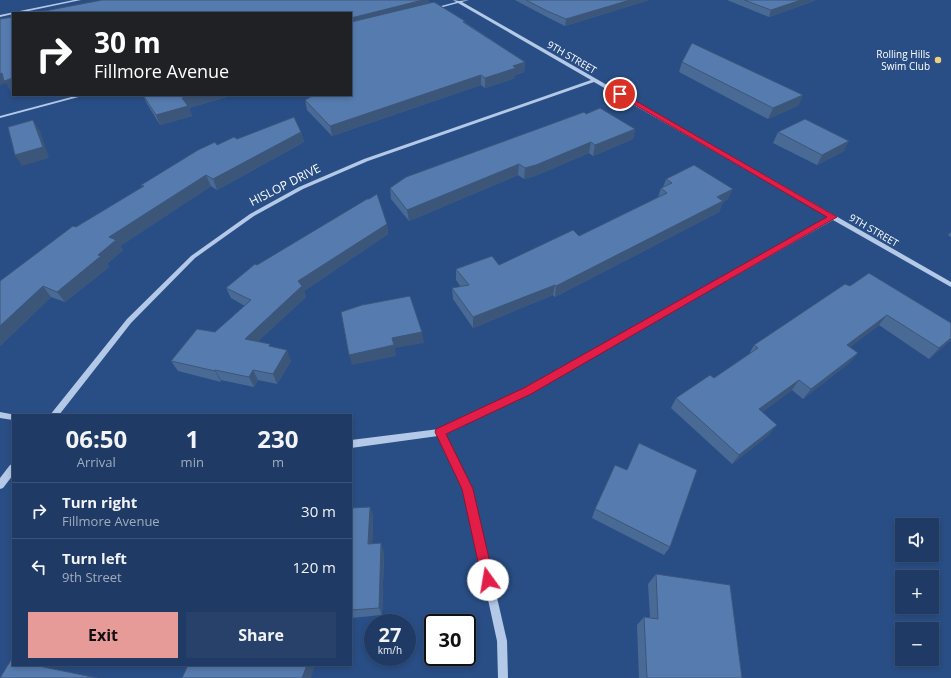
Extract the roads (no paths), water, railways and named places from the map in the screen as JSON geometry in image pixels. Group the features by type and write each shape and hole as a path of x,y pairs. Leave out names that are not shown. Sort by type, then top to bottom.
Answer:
{"street":[{"path":"19,12 79,0"},
{"path":"428,10 457,1 467,0"},
{"name":"9TH STREET","path":"457,1 951,285"},
{"path":"0,16 12,13"},
{"name":"HISLOP DRIVE","path":"55,414 129,321 193,257 252,215 301,188 366,160 595,80"},
{"path":"0,117 80,96"},
{"path":"352,444 440,432 527,391 833,217"},
{"path":"0,415 12,417"},
{"path":"440,432 468,489 502,641 503,678"},
{"path":"0,485 12,469"}],"place":[{"name":"Rolling Hills Swim Club","path":"938,60"}]}
